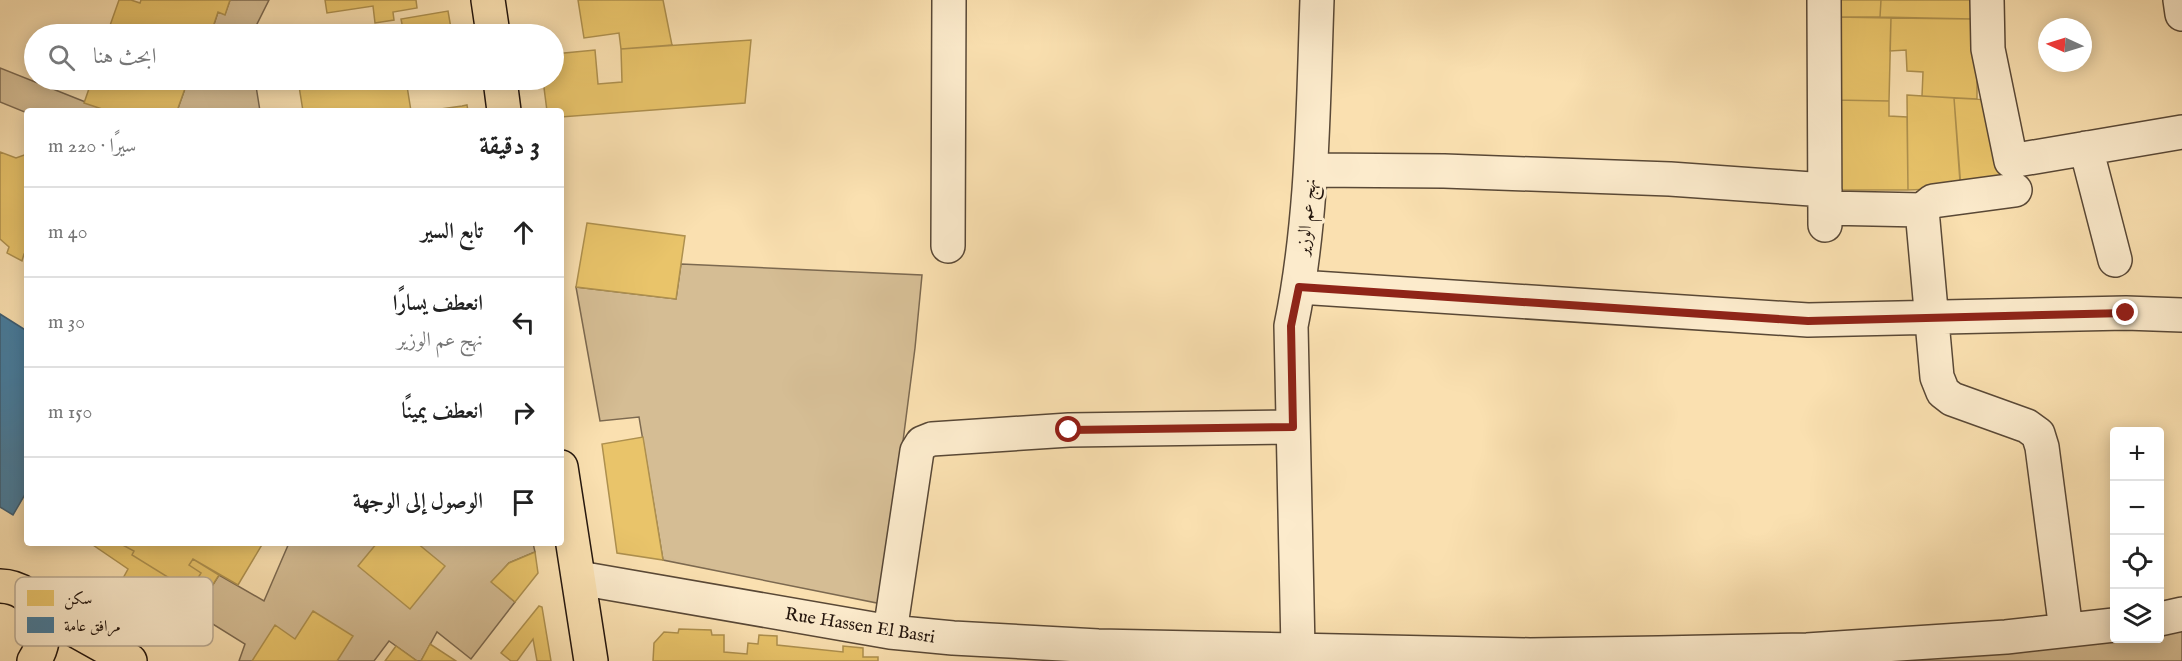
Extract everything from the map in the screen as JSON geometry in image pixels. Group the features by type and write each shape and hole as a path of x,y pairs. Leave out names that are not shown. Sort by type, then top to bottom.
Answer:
{"main road":[{"path":"488,0 492,24"},
{"path":"501,90 504,108"},
{"path":"564,486 591,661"},
{"path":"34,661 42,646"},
{"path":"103,646 130,661"}],"street":[{"path":"948,246 949,0"},
{"name":"نهج عم الوزير","path":"1298,649 1291,326 1299,287 1311,170 1317,0"},
{"path":"1824,0 1825,207"},
{"path":"1987,0 1988,49 2011,161 2182,132"},
{"path":"2180,0 2182,14"},
{"path":"2086,148 2115,260"},
{"path":"1311,170 1444,171 1658,178 1825,207 1922,210 1933,201 2015,190"},
{"path":"1922,210 1937,377 1943,392 1952,399 2027,426 2038,434 2042,447 2066,630"},
{"path":"1299,287 1808,321 2126,313 2182,315"},
{"path":"890,632 917,451 922,443 932,439 1069,430 1293,427"},
{"name":"Rue Hassen El Basri","path":"579,578 890,632 1098,646 1530,655 1807,650 2006,637 2110,626"},
{"path":"2164,618 2182,614"}],"shaded area":[{"path":"230,0 269,0 257,24 214,24 218,12 225,14"},
{"path":"0,68 24,78 24,90 55,90 100,108 24,108 24,112 0,102"},
{"path":"184,90 257,90 260,108 178,108"},
{"path":"681,264 922,275 915,348 882,604 663,560 639,417 600,421 576,287 676,299"},
{"path":"288,546 534,546 535,552 509,563 492,582 515,602 471,659 437,632 421,661 417,661 389,641 374,661 239,661 245,644 213,624 213,584 219,575 264,601"},
{"path":"2182,629 2182,661 1741,661 2110,640 2110,643 2164,643 2164,636"}],"building: سكن":[{"path":"119,0 140,3 141,0 230,0 225,15 218,12 214,24 111,24"},
{"path":"325,0 416,0 417,8 393,12 394,20 375,23 373,6 327,13"},
{"path":"578,0 663,0 672,45 621,49 619,33 584,38"},
{"path":"1835,0 1881,0 1880,17 1835,17"},
{"path":"1881,0 1973,0 1973,19 1880,17"},
{"path":"448,11 450,24 402,24 401,19"},
{"path":"1835,17 1891,18 1889,101 1834,100"},
{"path":"1891,18 1973,19 1977,43 1977,99 1922,96 1923,72 1907,71 1906,50 1890,51"},
{"path":"751,40 745,103 564,117 564,108 547,108 544,90 564,90 564,53 595,50 598,84 622,82 621,49"},
{"path":"89,90 184,90 178,108 99,108 84,103"},
{"path":"300,90 408,90 411,108 303,108"},
{"path":"1907,95 1954,98 1961,188 1908,190"},
{"path":"1954,98 1993,100 2009,180 1960,182"},
{"path":"1834,100 1889,101 1889,116 1907,117 1908,190 1833,190"},
{"path":"467,105 468,108 448,108"},
{"path":"0,152 16,158 24,155 24,254 22,261 7,253 9,247 0,239"},
{"path":"587,223 685,236 676,299 576,287"},
{"path":"643,437 663,560 617,553 602,444"},
{"path":"94,546 125,546 134,551 132,555 168,577 124,577 128,569"},
{"path":"125,546 261,546 238,585 193,559 189,565 201,573 199,577 168,577 132,555 134,551"},
{"path":"375,546 421,546 445,566 410,609 358,566"},
{"path":"535,552 538,573 515,602 491,582 509,563"},
{"path":"193,559 219,575 213,584 213,577 199,577 201,573 189,565"},
{"path":"539,606 542,607 551,661 537,661 533,639 517,661 511,661 501,653"},
{"path":"313,611 353,636 337,661 252,661 275,625 295,639"},
{"path":"679,629 711,630 712,635 724,635 724,652 747,654 748,643 758,644 759,635 777,636 777,645 843,652 843,646 863,648 863,657 878,657 878,661 653,661 654,643 664,632 678,633"},
{"path":"430,644 456,661 421,661"},
{"path":"396,646 417,661 385,661"}],"building: مرافق عامة":[{"path":"0,314 24,329 24,496 13,515 0,507"}],"route":[{"path":"1069,430 1293,427 1291,326 1299,287 1808,321 2126,313"}]}
